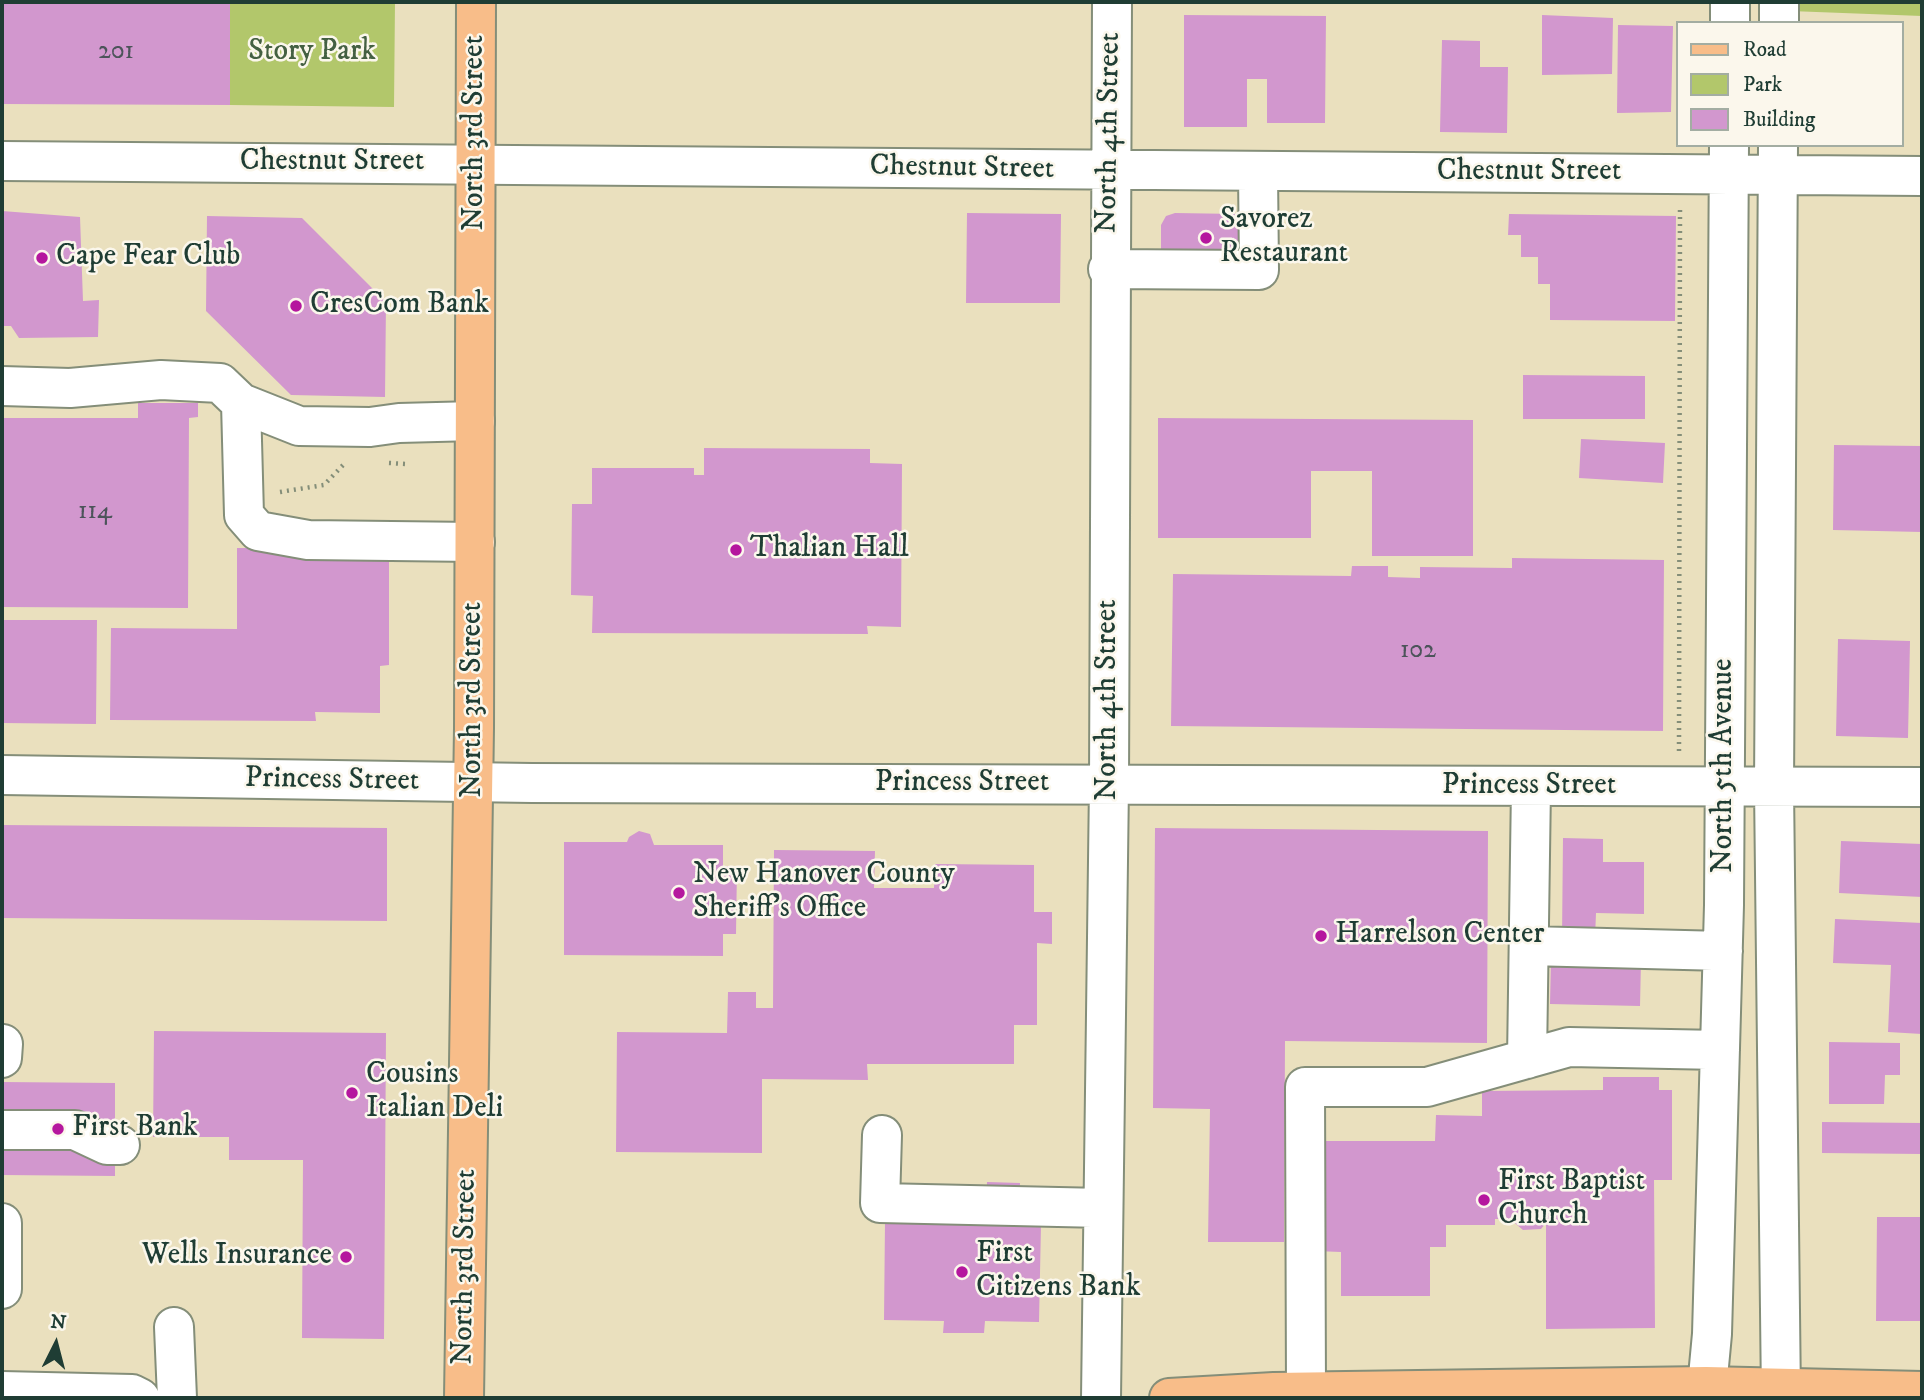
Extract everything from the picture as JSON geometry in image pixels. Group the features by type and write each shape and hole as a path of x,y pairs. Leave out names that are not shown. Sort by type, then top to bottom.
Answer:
{"main road":[{"name":"North 3rd Street","path":"464,1398 473,783 476,2"},
{"path":"1169,1398 1306,1392 1922,1391"}],"street":[{"name":"North 4th Street","path":"1101,1398 1109,784 1108,269 1112,2"},
{"path":"1730,2 1730,21"},
{"path":"1779,2 1779,21"},
{"name":"Chestnut Street","path":"2,161 1680,174 1729,160 1778,160 1922,176"},
{"name":"North 5th Avenue","path":"1706,1392 1712,1334 1723,951 1729,160"},
{"name":"North 5th Avenue","path":"1778,160 1774,787 1781,1392"},
{"path":"1108,269 1259,270 1258,172"},
{"path":"2,386 70,388 161,380 220,383 241,403 299,426 370,428 406,422 475,421"},
{"path":"241,403 244,515 258,531 308,540 475,542"},
{"name":"Princess Street","path":"2,775 473,783 1922,788"},
{"path":"1527,1059 1531,787"},
{"path":"1529,946 1723,951"},
{"path":"2,1044 2,1058"},
{"path":"1306,1392 1305,1087 1427,1087 1569,1047 1720,1050"},
{"path":"2,1130 75,1130 107,1145 120,1145"},
{"path":"883,1135 880,1203 1103,1208"},
{"path":"2,1223 2,1289"},
{"path":"174,1327 177,1398"},
{"path":"2,1391 132,1394 140,1398"}],"path":[{"path":"1679,737 1680,174"},
{"path":"244,515 274,492 324,485 345,463 358,463"},
{"path":"382,463 406,464"}],"green space":[{"name":"Story Park","path":"230,2 395,2 394,107 230,105"},
{"path":"1790,2 1922,2 1922,16 1790,11"}],"building":[{"path":"2,2 230,2 230,105 2,104"},
{"path":"1184,15 1326,16 1325,123 1267,123 1267,79 1247,79 1247,127 1184,127"},
{"path":"1542,15 1613,18 1612,74 1542,75"},
{"path":"1618,25 1673,26 1671,112 1617,113"},
{"path":"1442,40 1480,41 1480,67 1508,67 1507,133 1440,132"},
{"name":"Cape Fear Club","path":"2,211 80,217 83,301 99,300 98,337 19,338 11,326 2,326"},
{"path":"967,213 1061,214 1060,303 966,303"},
{"name":"Savorez Restaurant","path":"1175,213 1238,214 1238,224 1250,224 1250,252 1161,256 1161,225 1166,216"},
{"path":"1509,214 1676,216 1675,321 1550,320 1550,284 1538,284 1538,257 1521,257 1521,235 1508,235"},
{"name":"CresCom Bank","path":"207,216 302,218 386,302 385,397 291,395 206,311"},
{"path":"1523,375 1645,376 1645,419 1523,419"},
{"path":"138,403 198,403 198,417 189,418 188,608 2,607 2,418 138,418"},
{"path":"1158,418 1473,420 1473,556 1372,556 1372,471 1311,471 1311,538 1158,538"},
{"path":"1581,439 1665,443 1663,483 1579,478"},
{"path":"1834,445 1922,446 1922,532 1833,530"},
{"name":"Thalian Hall","path":"704,448 870,449 870,463 902,464 901,627 867,626 868,634 592,633 593,596 571,595 572,504 592,504 592,468 694,468 694,475 704,475"},
{"path":"237,548 389,548 389,665 380,666 380,713 315,712 316,721 110,720 111,628 237,629"},
{"path":"1512,558 1664,560 1663,731 1171,726 1173,574 1351,576 1352,566 1388,566 1388,577 1420,578 1420,567 1512,568"},
{"path":"2,620 97,620 96,724 2,723"},
{"path":"1838,639 1910,641 1908,738 1836,736"},
{"path":"2,825 387,828 387,921 2,918"},
{"name":"Harrelson Center","path":"1155,828 1488,831 1487,1043 1285,1041 1284,1242 1208,1242 1210,1109 1153,1108"},
{"path":"639,831 650,834 654,845 723,845 723,866 737,866 736,934 723,934 723,956 564,955 564,842 627,842 629,837"},
{"path":"1563,838 1603,839 1603,862 1644,862 1644,914 1596,913 1595,938 1562,938"},
{"path":"1841,841 1922,844 1922,897 1839,893"},
{"path":"774,850 875,851 874,888 934,888 935,864 1034,865 1034,912 1052,912 1052,944 1037,943 1037,1025 1014,1025 1014,1064 867,1064 868,1080 762,1079 762,1153 616,1152 617,1032 727,1033 728,992 756,992 756,1008 773,1008"},
{"path":"1835,919 1922,923 1922,1034 1888,1032 1891,965 1833,963"},
{"path":"1551,958 1641,960 1640,1006 1550,1004"},
{"path":"154,1031 386,1033 384,1339 302,1338 303,1160 229,1160 229,1137 153,1137"},
{"path":"1829,1042 1900,1043 1900,1075 1885,1075 1884,1104 1829,1104"},
{"name":"First Baptist Church","path":"1603,1077 1659,1077 1659,1090 1672,1090 1672,1180 1654,1180 1655,1328 1546,1329 1546,1223 1541,1229 1523,1230 1510,1219 1495,1219 1495,1225 1446,1225 1446,1247 1430,1247 1430,1296 1341,1296 1341,1252 1315,1251 1314,1141 1435,1141 1436,1115 1482,1116 1482,1091 1603,1090"},
{"name":"First Bank","path":"2,1082 115,1083 115,1176 2,1175"},
{"path":"1822,1122 1922,1123 1922,1154 1822,1153"},
{"name":"First Citizens Bank","path":"987,1182 1020,1183 1018,1224 1041,1224 1039,1322 985,1321 984,1333 943,1333 944,1321 884,1320 885,1222 985,1223"},
{"path":"1877,1217 1922,1217 1922,1321 1876,1321"}],"place":[{"name":"Savorez Restaurant","path":"1206,238"},
{"name":"Cape Fear Club","path":"42,258"},
{"name":"CresCom Bank","path":"296,306"},
{"name":"Thalian Hall","path":"736,550"},
{"name":"New Hanover County Sheriff's Office","path":"679,893"},
{"name":"Harrelson Center","path":"1321,936"},
{"name":"Cousins Italian Deli","path":"352,1093"},
{"name":"First Bank","path":"58,1129"},
{"name":"First Baptist Church","path":"1484,1200"},
{"name":"Wells Insurance","path":"346,1257"},
{"name":"First Citizens Bank","path":"962,1272"}]}
